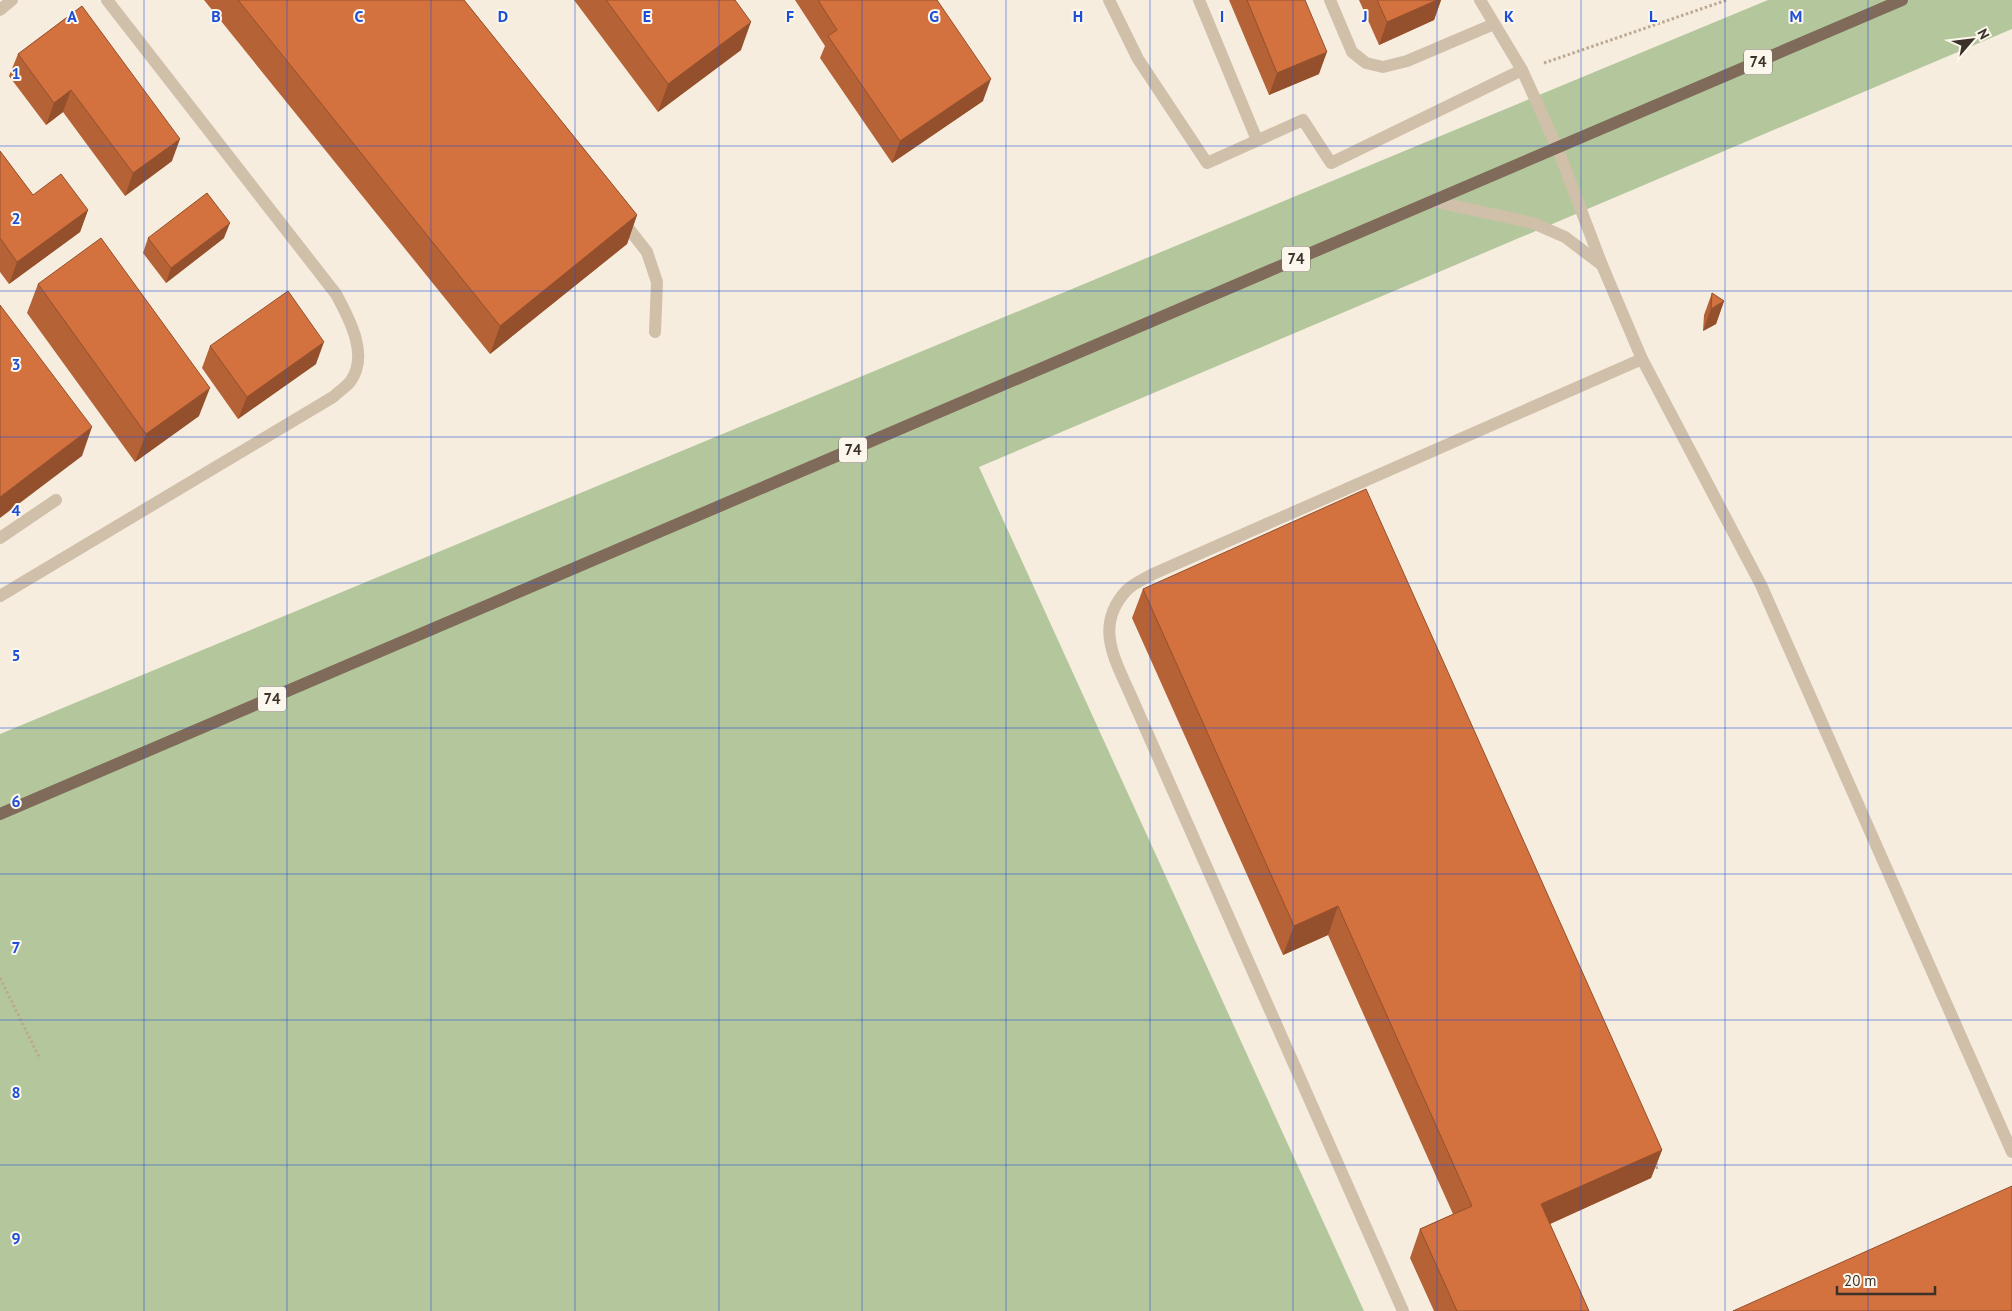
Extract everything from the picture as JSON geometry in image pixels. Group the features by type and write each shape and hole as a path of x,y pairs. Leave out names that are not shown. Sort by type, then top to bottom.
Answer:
{"main road":[{"name":"74","path":"0,814 545,584 1902,0"}],"street":[{"path":"0,10 12,0"},
{"path":"0,596 333,397 351,381 358,365 357,341 350,319 336,294 108,0"},
{"path":"1109,0 1138,59 1207,163 1303,120 1332,163 1522,70"},
{"path":"1200,0 1257,140"},
{"path":"1330,0 1352,52 1366,63 1383,67 1407,61 1494,24"},
{"path":"1480,0 1522,70 1558,147 1602,265 1642,359 1761,584 2012,1152"},
{"path":"1432,201 1533,223 1566,237 1602,265"},
{"path":"617,214 647,252 657,282 655,332"},
{"path":"1403,1311 1131,696 1114,655 1108,631 1114,608 1127,589 1153,574 1642,359"},
{"path":"0,538 56,500"}],"path":[{"path":"1522,70 1727,0"},
{"path":"0,978 40,1060"},
{"path":"1649,1171 1658,1167 1654,1158"}],"green space":[{"path":"1768,0 2012,0 2012,29 979,467 1364,1311 0,1311 0,734"}],"building":[{"path":"238,0 464,0 637,215 500,326"},
{"path":"606,0 735,0 751,22 668,84"},
{"path":"818,0 937,0 991,79 900,141 828,36 837,30"},
{"path":"1247,0 1305,0 1327,52 1277,73"},
{"path":"1377,0 1437,0 1387,22"},
{"path":"82,6 180,139 133,173 71,90 54,103 18,54"},
{"path":"0,151 33,195 61,174 88,210 17,262 0,238"},
{"path":"207,193 230,223 171,268 148,238"},
{"path":"101,238 210,388 146,434 38,284"},
{"path":"288,291 324,342 247,397 210,346"},
{"path":"1712,293 1724,301 1711,309"},
{"path":"0,305 92,427 0,497"},
{"path":"1366,489 1662,1150 1541,1204 1589,1311 1457,1311 1420,1229 1472,1206 1338,906 1294,926 1143,589"},
{"path":"2012,1186 2012,1311 1733,1311"}]}
